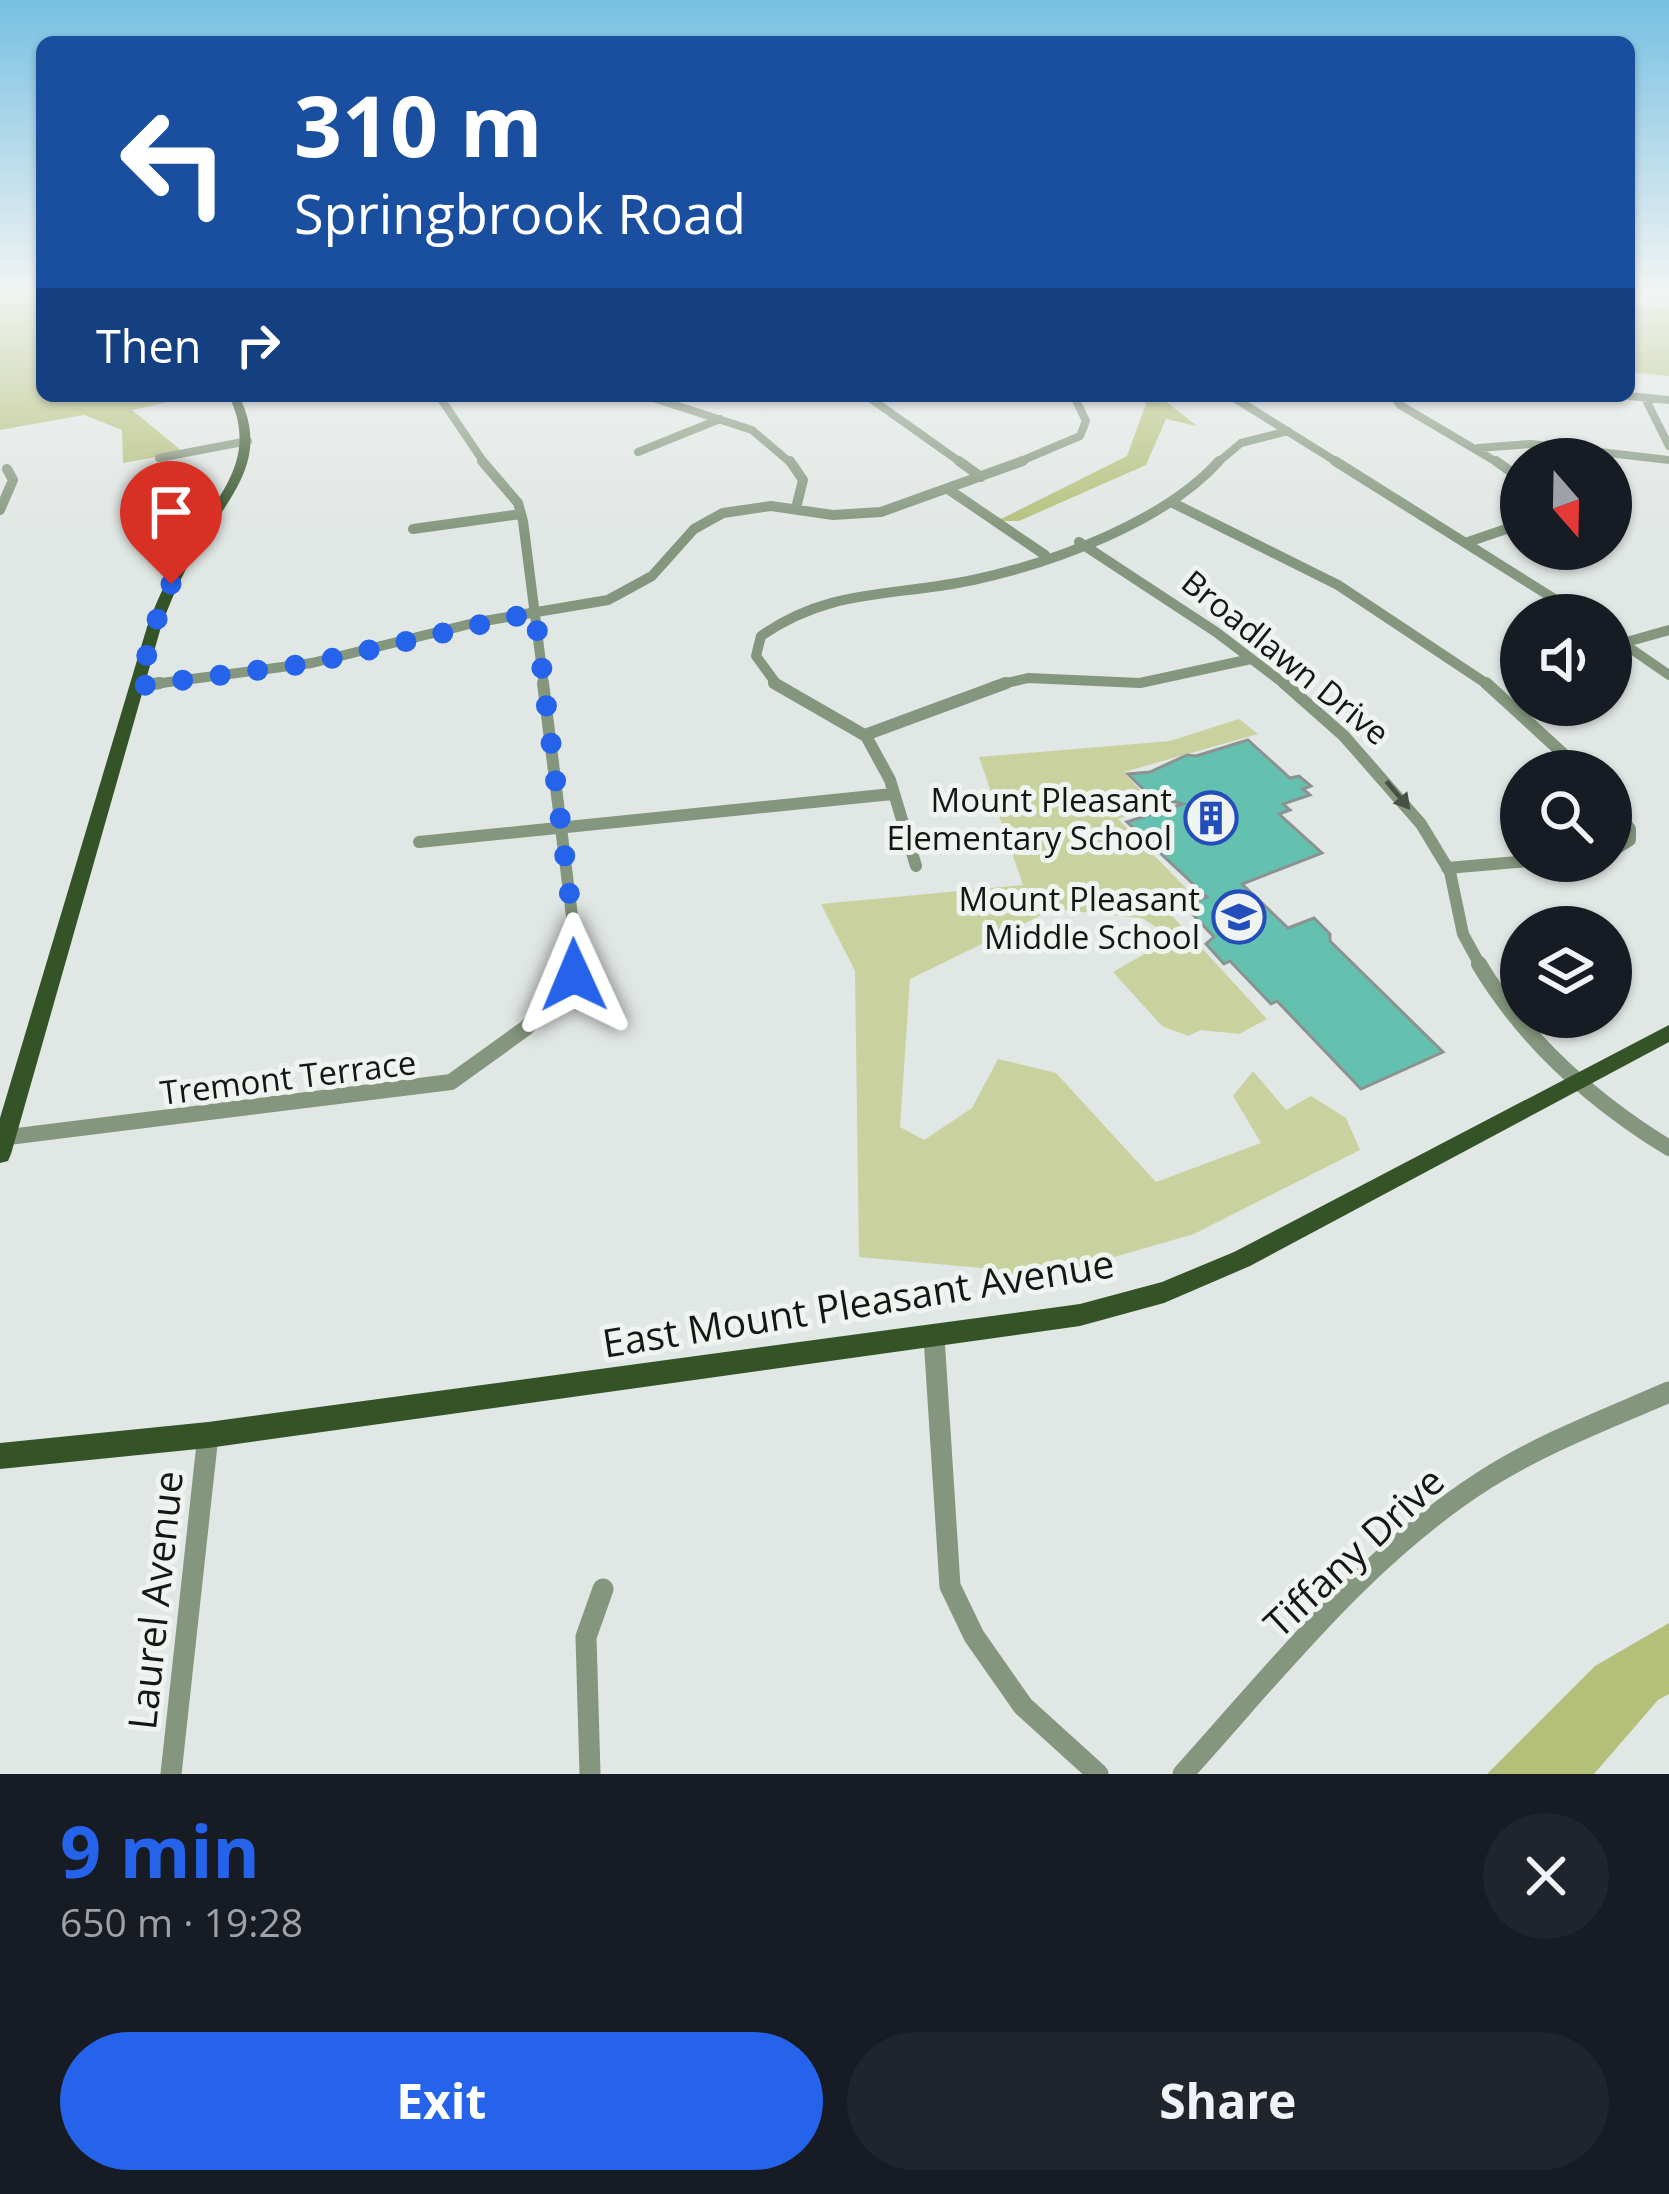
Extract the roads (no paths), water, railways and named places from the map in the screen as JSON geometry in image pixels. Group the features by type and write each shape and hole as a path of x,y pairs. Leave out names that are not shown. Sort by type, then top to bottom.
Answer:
{"main road":[{"path":"2,1144 166,594 234,484 248,441 237,402"},
{"name":"East Mount Pleasant Avenue","path":"0,1456 208,1435 1080,1315 1164,1292 1242,1259 1669,1033"}],"street":[{"path":"1635,397 1669,400"},
{"path":"1645,398 1669,446"},
{"name":"Tremont Terrace","path":"2,1144 429,1087 472,1072 562,993 574,975 577,956 564,826 521,514 508,488 470,447 443,402"},
{"path":"666,402 762,436 798,470 804,488 796,508"},
{"path":"875,402 981,477"},
{"path":"139,686 312,663 608,600 638,586 668,562 694,529 716,515 755,506 872,514 981,477 1080,436 1086,421 1077,402"},
{"path":"1241,402 1548,594"},
{"path":"1398,402 1500,463"},
{"path":"638,452 720,419"},
{"path":"916,866 879,754 865,735 772,684 757,656 760,636 803,610 841,596 983,578 1079,542 1173,503 1204,482 1234,447 1288,431"},
{"path":"159,458 248,441"},
{"path":"1478,448 1531,444 1669,460"},
{"path":"0,510 13,480 7,469"},
{"path":"948,489 1045,555"},
{"path":"1173,503 1297,560 1358,595 1521,710 1561,750"},
{"path":"413,529 521,514"},
{"path":"1468,542 1500,531"},
{"name":"Broadlawn Drive","path":"1079,542 1173,601 1357,745 1418,820 1447,868 1454,882 1458,924 1490,983 1524,1026 1582,1080"},
{"path":"1632,636 1669,630"},
{"path":"1632,649 1669,675"},
{"path":"865,735 986,688 1028,677 1140,683 1251,659"},
{"path":"419,842 892,794"},
{"path":"1447,868 1500,864"},
{"path":"1582,1080 1669,1148"},
{"path":"934,1336 950,1586 974,1636 1023,1706 1098,1774"},
{"name":"Tiffany Drive","path":"1183,1774 1348,1594 1421,1528 1484,1480 1669,1392"},
{"name":"Laurel Avenue","path":"171,1774 208,1435"},
{"path":"590,1774 586,1637 603,1589"}],"place":[{"name":"Mount Pleasant Elementary School","path":"1211,818"},
{"name":"Mount Pleasant Middle School","path":"1239,917"}]}
